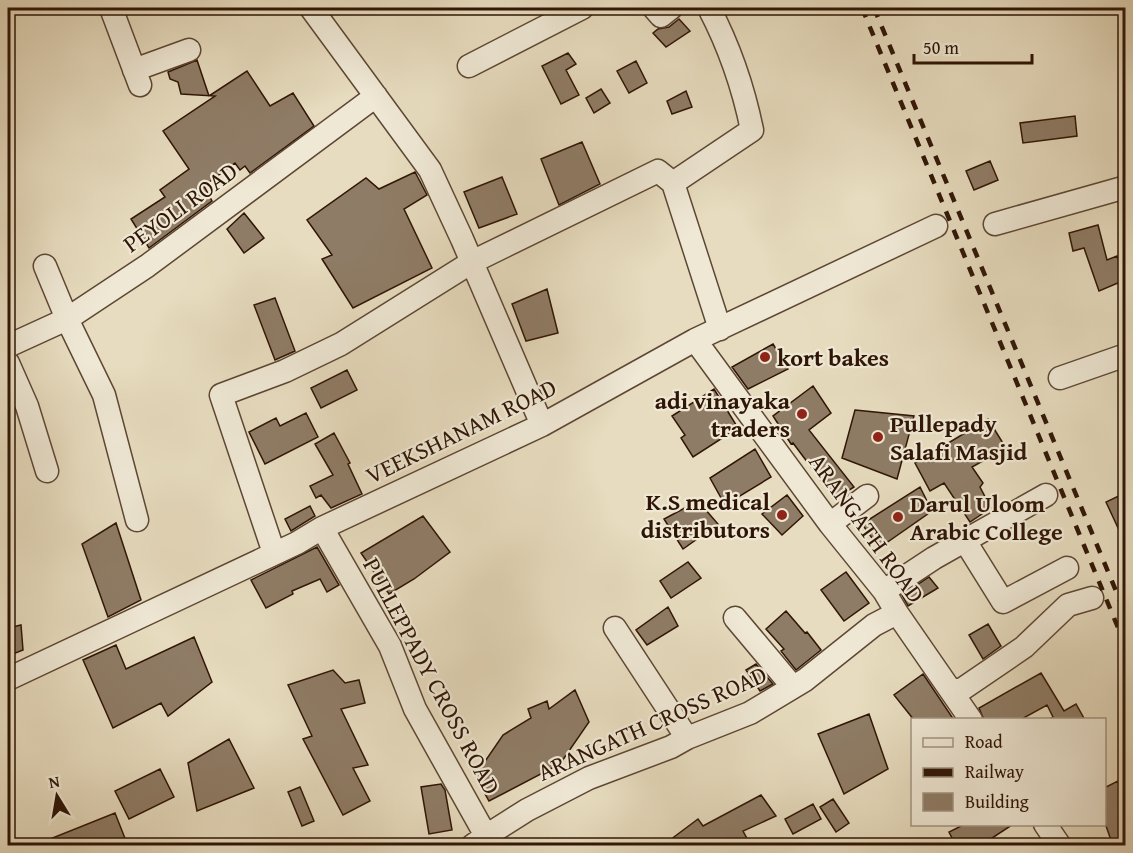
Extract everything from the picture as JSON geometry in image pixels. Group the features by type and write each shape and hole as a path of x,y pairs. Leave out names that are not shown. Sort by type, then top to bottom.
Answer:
{"street":[{"path":"111,8 137,78 189,50"},
{"path":"311,8 430,170 542,425"},
{"path":"469,66 582,8"},
{"path":"654,8 661,16 671,8"},
{"path":"673,183 752,130 744,94 726,40 709,8"},
{"name":"PEYOLI ROAD","path":"8,346 67,319 147,266 376,96"},
{"path":"274,552 221,395 285,371 341,344 472,262 658,171 673,183 720,329"},
{"path":"995,224 1125,187"},
{"name":"VEEKSHANAM ROAD","path":"8,679 542,425 695,340 936,226"},
{"path":"45,266 67,319 104,395 136,520"},
{"name":"ARANGATH ROAD","path":"695,340 830,524 884,591 971,718"},
{"path":"1060,378 1125,355"},
{"path":"8,363 27,406 47,471"},
{"path":"884,591 934,558 1046,495"},
{"path":"830,524 867,496"},
{"name":"PULLEPPADY CROSS ROAD","path":"322,528 390,646 416,709 479,841"},
{"path":"965,541 1003,602 1067,568"},
{"path":"951,690 961,690 1015,653 1046,628 1068,605 1092,598"},
{"name":"ARANGATH CROSS ROAD","path":"479,841 527,810 589,778 671,747 687,738 750,713 805,680 874,625 897,613"},
{"path":"735,618 793,687"},
{"path":"615,628 687,738"},
{"path":"1046,826 1060,846"}],"building":[{"path":"679,19 690,31 666,47 653,33 658,29 669,27"},
{"path":"568,53 576,64 566,70 579,95 561,104 542,66"},
{"path":"197,60 209,96 181,94 178,82 170,79 168,72"},
{"path":"636,61 647,83 629,93 617,71"},
{"path":"247,71 270,106 293,93 314,126 250,173 245,166 240,170 235,163 204,186 212,201 149,248 131,219 165,197 160,190 189,169 163,131 215,96 209,96"},
{"path":"601,89 610,103 594,113 586,98"},
{"path":"686,91 692,107 672,114 667,101"},
{"path":"1075,116 1077,136 1023,143 1020,123"},
{"path":"582,142 600,184 559,205 541,159"},
{"path":"990,161 998,180 974,190 966,171"},
{"path":"415,172 427,195 404,209 432,268 353,308 322,259 332,255 307,220 366,178 379,189"},
{"path":"502,177 517,214 479,228 464,192"},
{"path":"244,213 264,238 244,253 227,229"},
{"path":"1098,225 1107,260 1117,256 1125,276 1125,280 1099,291 1084,248 1073,251 1069,233"},
{"path":"547,289 558,333 526,341 512,304"},
{"path":"275,298 295,351 275,360 254,305"},
{"name":"kort bakes","path":"773,344 788,369 748,389 732,367"},
{"path":"347,370 357,390 321,408 311,388"},
{"path":"813,386 831,413 809,430 854,487 835,499 793,443 791,444 773,416"},
{"path":"714,389 738,428 693,457 681,438 685,435 672,416"},
{"name":"Pullepady Salafi Masjid","path":"855,410 914,416 897,479 842,458"},
{"path":"306,413 318,437 265,464 249,432 276,418 280,426"},
{"path":"988,419 1006,448 972,467 983,483 980,487 991,508 970,522 944,483 930,491 915,463"},
{"path":"334,433 350,463 348,464 362,494 331,508 321,495 316,498 310,486 333,475 315,444"},
{"path":"755,449 771,477 725,505 710,478"},
{"name":"Darul Uloom Arabic College","path":"920,487 932,511 879,548 862,524"},
{"path":"1125,493 1125,543 1106,502"},
{"name":"K.S medical distributors","path":"787,495 803,516 782,535 762,514"},
{"path":"698,501 718,524 683,549 664,519"},
{"path":"310,506 315,516 291,531 285,519"},
{"path":"423,516 450,552 414,579 389,594 361,553"},
{"path":"116,523 141,600 108,617 82,544"},
{"path":"317,547 339,585 327,592 320,579 292,591 293,594 266,608 251,580"},
{"path":"688,562 701,578 671,598 660,581"},
{"path":"846,572 869,603 844,621 821,590"},
{"path":"929,577 938,588 908,606 902,595"},
{"path":"668,607 678,626 647,645 636,630"},
{"path":"786,611 821,650 796,670 781,651 784,649 766,629"},
{"path":"988,624 1001,646 983,659 969,635"},
{"path":"21,625 23,650 8,656 8,628"},
{"path":"194,637 212,682 168,716 161,703 113,728 83,660 116,645 126,669"},
{"path":"756,664 773,684 760,691 746,670"},
{"path":"333,670 345,683 359,680 365,703 341,709 368,765 353,768 370,801 343,815 303,739 312,736 288,685"},
{"path":"1041,673 1064,711 1076,704 1084,718 1051,718 1053,717 1047,705 1024,718 983,718 979,708"},
{"path":"923,674 953,718 912,718 894,695"},
{"path":"575,690 589,722 560,764 489,801 475,776 503,735 531,718 528,709 547,701 549,709"},
{"path":"869,714 888,769 844,794 818,734"},
{"path":"229,739 254,788 197,811 188,763"},
{"path":"160,769 174,797 129,819 115,791"},
{"path":"1118,781 1125,800 1125,846 1113,846 1106,826 1106,787"},
{"path":"441,784 445,790 452,830 429,834 421,787"},
{"path":"300,787 314,821 302,826 288,792"},
{"path":"761,795 776,816 743,831 751,846 662,846 698,819 703,826"},
{"path":"833,799 849,823 836,832 820,807"},
{"path":"813,804 821,819 793,834 785,819"},
{"path":"115,813 128,846 35,846 35,845"},
{"path":"961,826 1010,826 980,846 956,846 949,832"}],"railway":[{"path":"862,8 1126,647"},
{"path":"874,8 1126,615"}],"place":[{"name":"kort bakes","path":"765,357"},
{"name":"adi vinayaka traders","path":"802,414"},
{"name":"Pullepady Salafi Masjid","path":"878,437"},
{"name":"K.S medical distributors","path":"782,515"},
{"name":"Darul Uloom Arabic College","path":"898,517"}]}
